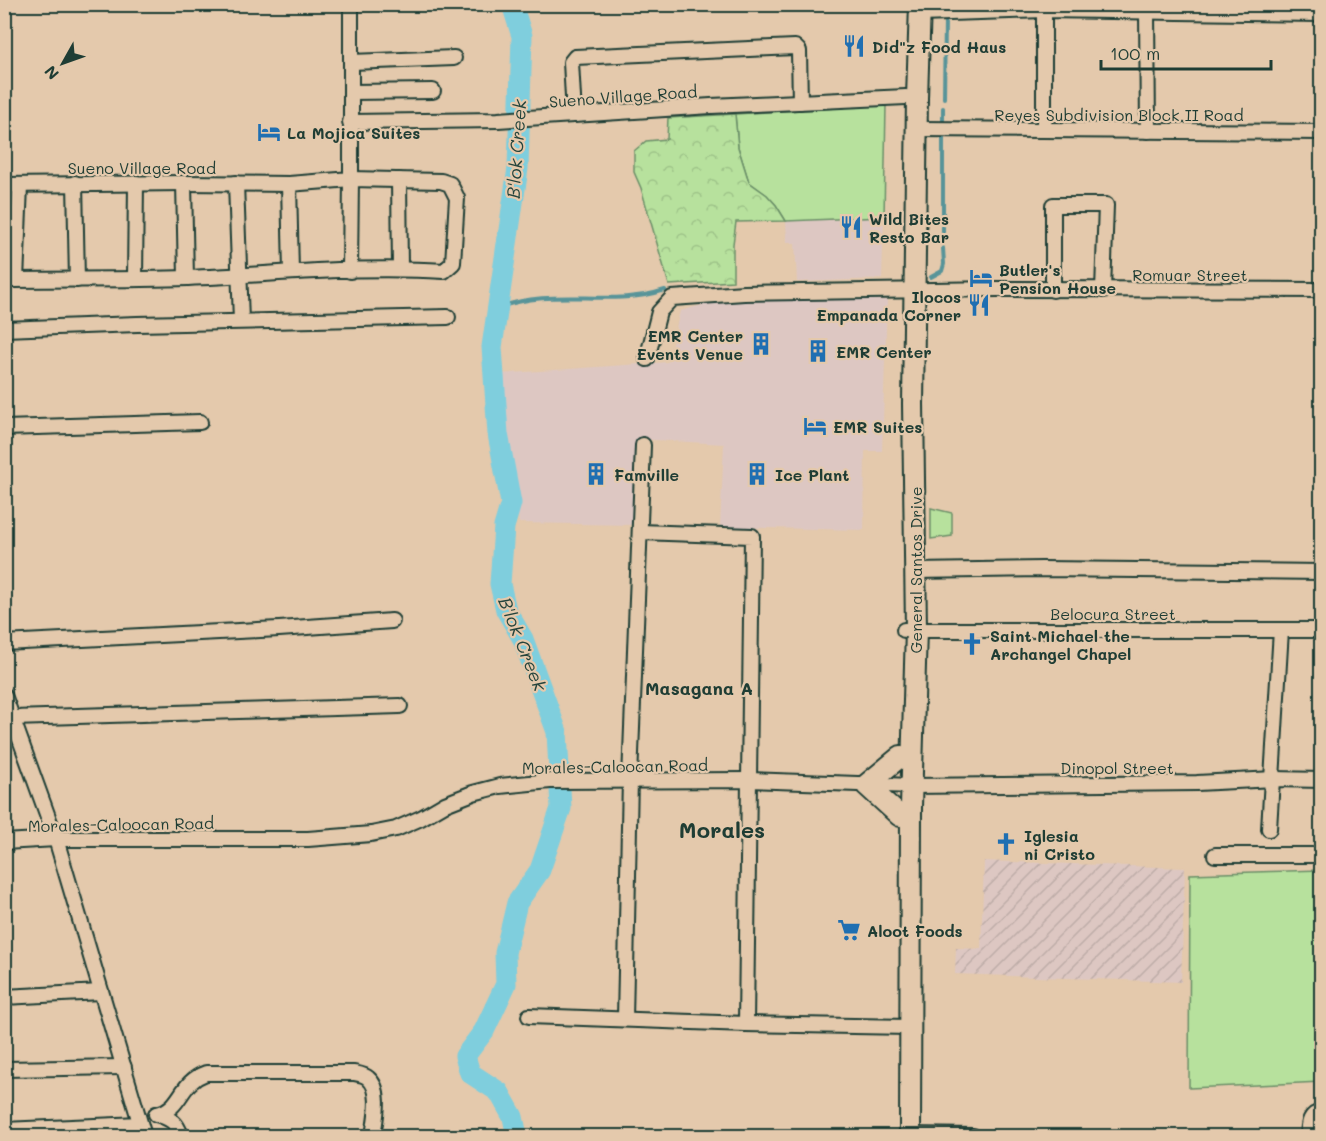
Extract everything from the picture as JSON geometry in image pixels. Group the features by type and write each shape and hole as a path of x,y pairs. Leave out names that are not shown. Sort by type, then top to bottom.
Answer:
{"highway":[{"name":"General Santos Drive","path":"906,1136 900,816 906,786 901,756 916,571 906,97 916,8"},
{"name":"General Santos Drive","path":"904,1027 910,630 902,404 917,129 916,8"},
{"path":"900,816 866,784 901,756"}],"street":[{"path":"350,272 351,4"},
{"path":"916,8 1322,14"},
{"path":"1044,10 1044,130"},
{"path":"1147,11 1149,131"},
{"path":"574,115 571,62 575,57 795,47 800,51 800,102"},
{"path":"351,62 454,58"},
{"path":"351,92 433,91"},
{"name":"Sueno Village Road","path":"350,122 525,119 906,97"},
{"name":"Reyes Subdivision Block II Road","path":"917,129 1322,132"},
{"name":"Sueno Village Road","path":"4,185 289,184 351,179 446,182 454,190 457,198 453,263 444,271 400,268"},
{"path":"20,186 10,280 135,279 291,272 350,272 400,268 399,180"},
{"path":"75,183 77,279"},
{"path":"135,279 136,183"},
{"path":"184,183 186,278"},
{"path":"236,183 241,321"},
{"path":"289,184 291,272"},
{"path":"1053,290 1053,205 1106,204 1103,290"},
{"name":"Romuar Street","path":"647,359 659,312 672,298 744,293 1322,290"},
{"path":"4,329 448,317"},
{"path":"4,428 200,422"},
{"path":"625,1020 630,779 643,445"},
{"path":"640,532 752,536 746,1024"},
{"path":"916,571 1042,569 1322,572"},
{"path":"4,643 392,621"},
{"name":"Belocura Street","path":"910,630 1322,630"},
{"path":"1269,829 1274,779 1281,630"},
{"path":"4,695 56,839 141,1125"},
{"path":"13,718 400,706"},
{"name":"Morales-Caloocan Road","path":"4,842 56,839 308,839 371,834 396,829 422,818 445,804 473,793 500,786 550,781 749,780 906,786"},
{"name":"Dinopol Street","path":"906,786 1322,780"},
{"path":"1215,855 1322,855"},
{"path":"4,997 101,992"},
{"path":"529,1016 904,1027"},
{"path":"4,1069 124,1067"},
{"path":"4,1130 141,1125 157,1114 170,1110 189,1083 206,1074 354,1073 368,1076 374,1084 376,1105 373,1137"},
{"path":"1308,1137 1309,1119 1318,1112 1322,1112"},
{"path":"157,1114 179,1126 181,1137"},
{"path":"906,1136 973,1137"}],"shaded area":[{"path":"884,217 882,279 797,282 795,243 787,243 786,221"},
{"name":"EMR Center","path":"721,300 887,300 882,451 865,451 864,530 720,527 724,444 637,439 634,525 519,523 512,463 500,438 498,374 668,362 680,311"},
{"path":"984,861 1185,868 1181,982 955,974 956,948 981,949"}],"green space":[{"path":"886,105 884,217 786,221 767,195 749,182 738,147 735,114"},
{"path":"735,114 738,147 749,182 767,195 786,221 736,222 733,244 733,281 669,285 641,188 634,172 634,151 646,141 667,139 668,118"},
{"path":"931,508 952,513 952,536 931,539"},
{"path":"1321,870 1321,1082 1189,1088 1190,874"}],"waterway":[{"name":"B'lok Creek","path":"512,4 522,36 518,168 492,347 498,434 511,503 504,527 500,584 506,610 523,639 557,732 561,808 540,870 517,903 505,953 506,984 484,1031 465,1056 470,1073 499,1092 513,1117 517,1136"},
{"path":"944,98 945,20"},
{"path":"943,108 943,123"},
{"path":"943,137 943,233"},
{"path":"931,277 942,271 943,248"},
{"path":"498,308 540,298 624,297 665,290"}],"place":[{"name":"Did\"z Food Haus","path":"854,46"},
{"name":"La Mojica Suites","path":"269,132"},
{"name":"Wild Bites Resto Bar","path":"851,227"},
{"name":"Butler's Pension House","path":"981,278"},
{"name":"Ilocos Empanada Corner","path":"979,305"},
{"name":"EMR Center Events Venue","path":"761,344"},
{"name":"EMR Center","path":"818,351"},
{"name":"EMR Suites","path":"815,426"},
{"name":"Famville","path":"596,474"},
{"name":"Ice Plant","path":"757,474"},
{"name":"Saint Michael the Archangel Chapel","path":"972,644"},
{"name":"Iglesia ni Cristo","path":"1006,844"},
{"name":"Aloot Foods","path":"849,930"}],"district":[{"name":"Masagana A","path":"699,688"},
{"name":"Morales","path":"722,829"}]}
